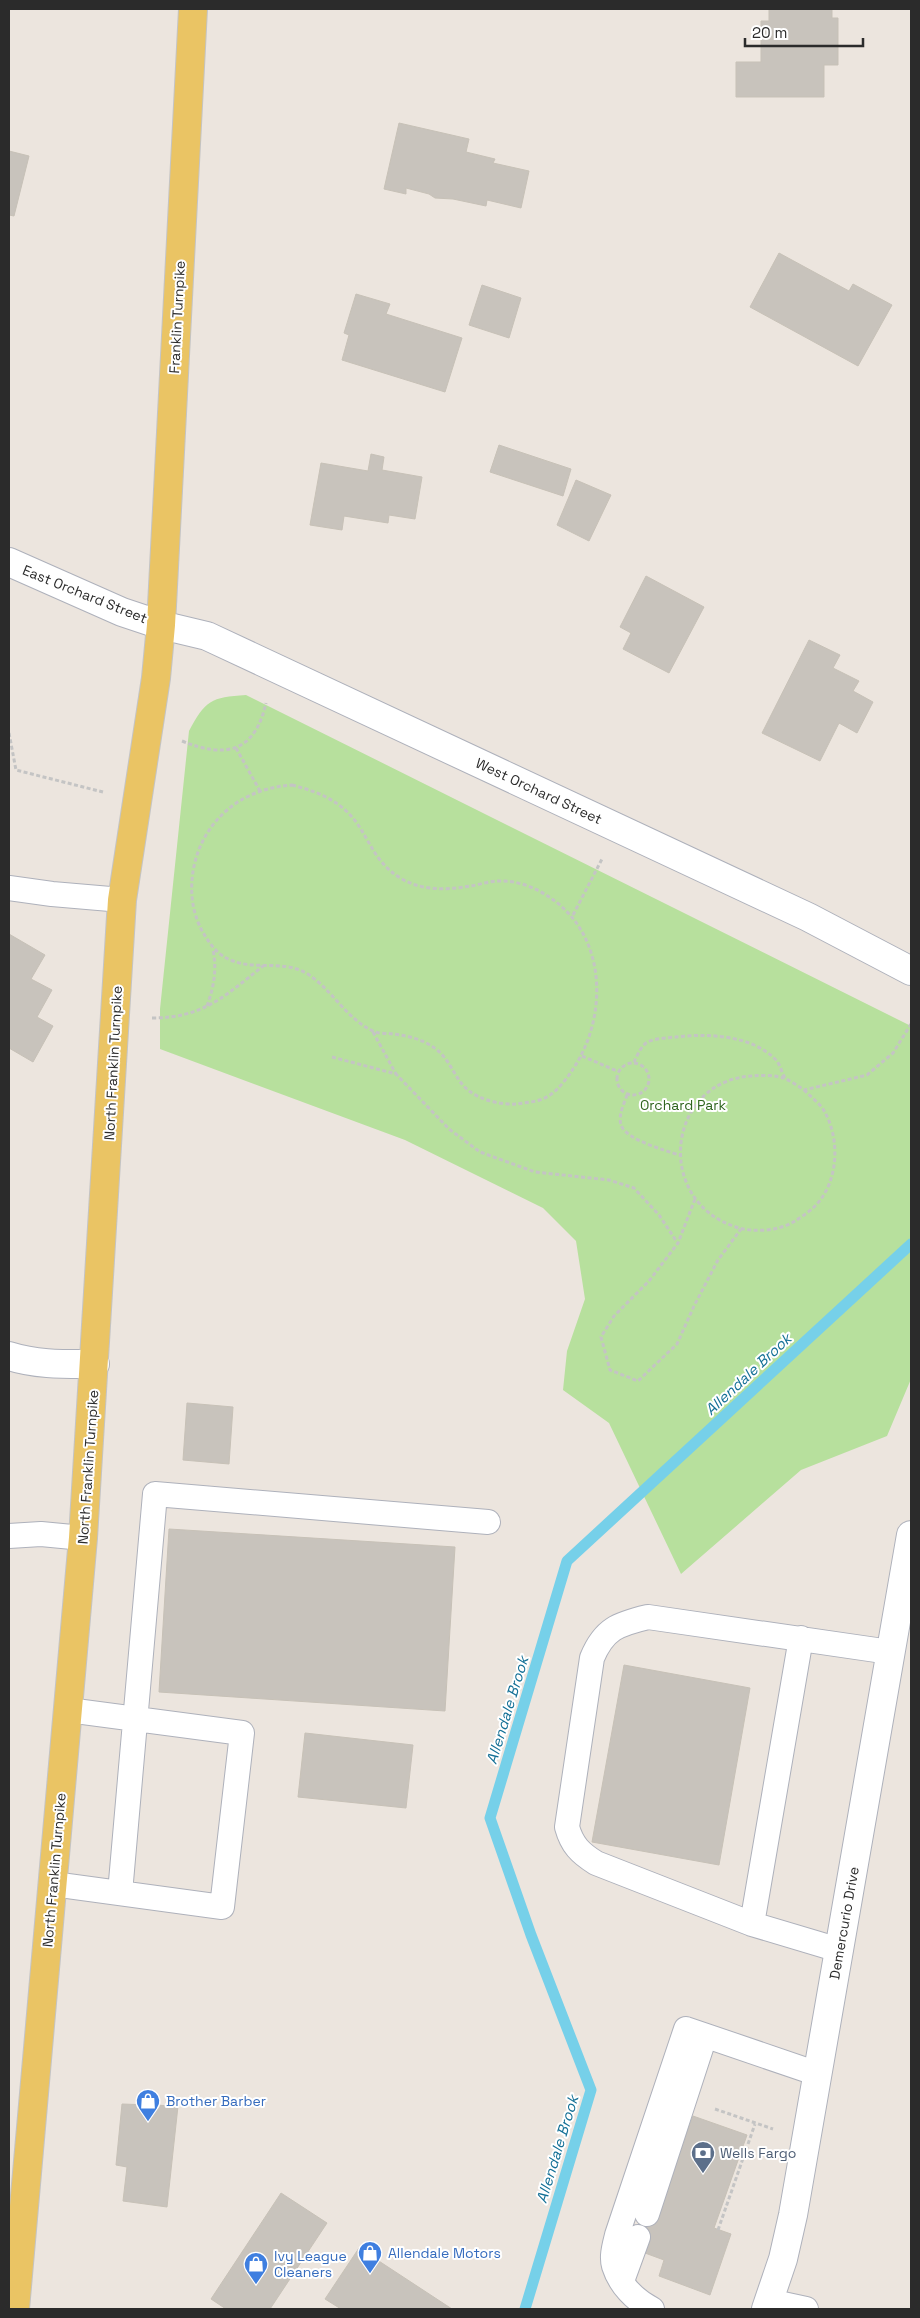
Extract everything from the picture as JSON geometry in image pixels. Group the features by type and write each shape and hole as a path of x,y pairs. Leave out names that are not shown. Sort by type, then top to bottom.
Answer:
{"main road":[{"name":"Franklin Turnpike","path":"161,625 193,9"},
{"name":"North Franklin Turnpike","path":"15,2309 83,1538 122,900 156,678 161,625"}],"street":[{"name":"East Orchard Street","path":"9,562 122,612 161,625"},
{"name":"West Orchard Street","path":"161,625 216,640 808,917 911,971"},
{"path":"9,1356 51,1364 95,1364"},
{"name":"Demercurio Drive","path":"767,2305 783,2259 793,2215 911,1535"}],"lane":[{"path":"9,888 122,900"},
{"path":"120,1893 155,1494 488,1522"},
{"path":"9,1536 42,1534 83,1538"},
{"path":"839,1950 752,1924 596,1863 580,1852 571,1841 567,1827 568,1809 592,1658 599,1642 610,1630 628,1621 648,1617 890,1652"},
{"path":"752,1924 801,1638"},
{"path":"53,1884 222,1907 242,1733 68,1710"},
{"path":"652,2309 638,2301 622,2281 614,2265 613,2251 686,2029 818,2074"},
{"path":"647,2214 705,2036"},
{"path":"622,2281 638,2237"},
{"path":"767,2305 806,2309"}],"path":[{"path":"178,739 211,751 224,751 236,748 256,733 267,701"},
{"path":"9,733 16,770 108,794"},
{"path":"236,748 260,791"},
{"path":"207,1007 213,991 216,963 213,948 200,927 193,907 191,886 194,867 200,849 214,822 229,808 260,791 274,786 292,786 312,790 346,810 357,824 376,857 390,871 424,888 444,890 496,881 514,882 550,897 573,915 592,954 597,978 597,1001 582,1056 568,1077 550,1095 534,1102 508,1104 489,1100 469,1091 458,1079 444,1057 434,1047 403,1035 372,1032"},
{"path":"573,915 602,859"},
{"path":"213,948 229,960 249,966 283,966 305,973 372,1032 396,1074 449,1129 480,1152 535,1172 609,1180 634,1188 659,1215 678,1243"},
{"path":"152,1018 173,1018 207,1007 224,998 264,966"},
{"path":"804,1090 867,1075 893,1053 911,1024"},
{"path":"634,1062 641,1048 647,1042 653,1040 683,1036 727,1037 746,1042 778,1062 785,1078"},
{"path":"582,1056 617,1071"},
{"path":"332,1057 396,1074"},
{"path":"634,1062 643,1066 648,1073 649,1082 645,1091 636,1095 627,1094 620,1089 616,1081 617,1071 625,1064 634,1062"},
{"path":"763,1075 785,1078 804,1090 822,1109 833,1133 836,1160 829,1185 814,1207 793,1222 768,1230 741,1229 716,1218 695,1200 684,1179 679,1155 683,1129 695,1106 714,1088 737,1077 763,1075"},
{"path":"627,1094 620,1114 621,1126 630,1136 679,1155"},
{"path":"695,1200 678,1243 649,1281 614,1316 601,1337 610,1370 638,1381 677,1344 718,1260 741,1229"},
{"path":"684,2098 776,2130"},
{"path":"718,2230 755,2124"}],"green space":[{"name":"Orchard Park","path":"246,695 911,1026 911,1379 887,1436 801,1470 681,1574 609,1423 563,1390 567,1351 585,1299 576,1241 543,1208 405,1140 160,1049 160,1009 189,731 200,713 210,702 225,697"}],"building":[{"path":"769,9 832,9 832,18 838,18 838,65 824,65 824,97 736,97 736,62 761,62 761,21 769,21"},
{"path":"399,123 469,139 466,152 495,159 493,163 529,171 521,208 487,200 486,206 453,199 435,198 429,194 406,188 406,194 384,189"},
{"path":"9,151 29,156 14,216 9,215"},
{"path":"779,253 849,291 853,284 892,305 858,366 750,307"},
{"path":"482,285 521,298 509,338 469,325"},
{"path":"356,294 390,304 386,314 462,338 445,392 342,360 349,335 344,333"},
{"path":"499,445 571,469 563,496 490,472"},
{"path":"371,454 384,457 382,470 422,477 415,519 389,515 388,523 344,516 342,530 310,525 321,463 368,471"},
{"path":"576,480 611,495 589,541 557,525"},
{"path":"646,576 704,607 669,673 623,649 631,633 620,627"},
{"path":"809,640 840,655 833,668 859,681 853,691 873,702 857,733 839,723 820,761 762,733"},
{"path":"9,934 45,955 31,979 52,990 37,1017 53,1026 33,1062 9,1048"},
{"path":"187,1403 233,1407 229,1464 183,1460"},
{"path":"169,1529 455,1547 445,1711 159,1692"},
{"path":"624,1665 750,1688 719,1865 592,1842"},
{"path":"305,1733 413,1745 406,1808 298,1797"},
{"path":"122,2104 178,2106 167,2207 123,2201 127,2167 116,2165"},
{"name":"Wells Fargo","path":"693,2116 747,2135 714,2228 731,2234 710,2295 659,2276 664,2260 645,2253 649,2241 635,2236 643,2213 657,2217"},
{"path":"281,2193 327,2223 270,2309 226,2309 211,2299"},
{"name":"Allendale Motors","path":"359,2248 452,2309 341,2309 325,2299"}],"waterway":[{"name":"Allendale Brook","path":"525,2309 591,2090 531,1935 490,1818 567,1561 911,1244"}],"place":[{"name":"Brother Barber","path":"148,2122"},
{"name":"Wells Fargo","path":"703,2174"},
{"name":"Allendale Motors","path":"370,2274"},
{"name":"Ivy League Cleaners","path":"256,2285"}]}
